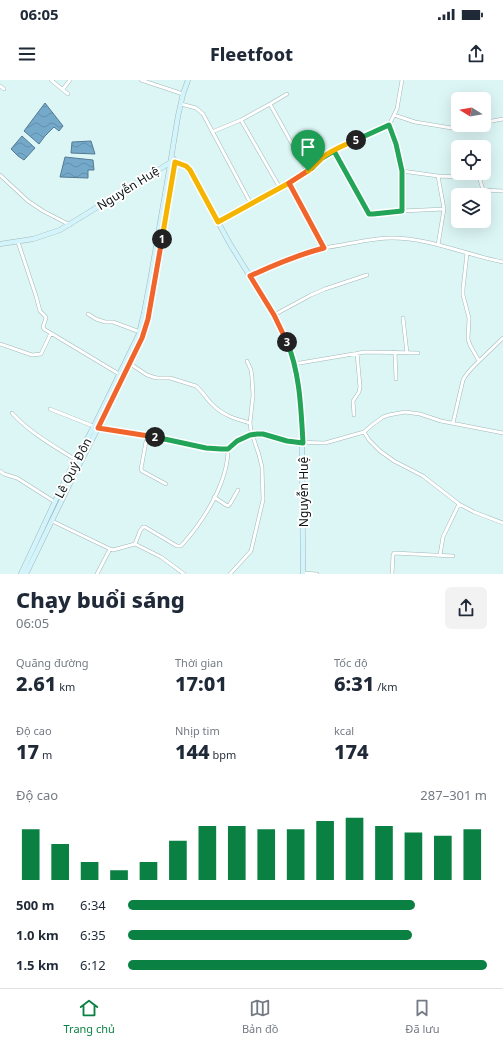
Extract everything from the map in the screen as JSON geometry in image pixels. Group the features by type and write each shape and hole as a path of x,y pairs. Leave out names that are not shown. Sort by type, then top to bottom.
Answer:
{"main road":[{"name":"Lê Quý Đôn","path":"26,574 31,558 66,478 96,427 142,338 173,162 172,152 183,94 188,80"},
{"name":"Nguyễn Huệ","path":"0,244 33,239 60,230 165,165 173,162 186,166 190,170 230,244 274,315 291,353 300,406 303,443 303,574"},
{"name":"Lê Quý Đôn","path":"21,574 52,521 119,374 140,332 153,276"}],"street":[{"path":"51,80 68,94"},
{"path":"63,89 70,80"},
{"path":"140,80 183,94"},
{"path":"218,222 289,183 314,167 322,158 334,151 389,125 398,102 402,80"},
{"path":"0,86 4,89"},
{"path":"212,132 240,120 287,94"},
{"path":"181,104 196,108 203,114 251,204"},
{"path":"270,104 308,171"},
{"path":"394,115 415,122 451,128"},
{"path":"491,121 503,119"},
{"path":"240,120 280,188"},
{"path":"389,125 396,144 402,171 402,211"},
{"path":"334,151 369,214 444,209"},
{"path":"402,171 451,176"},
{"path":"0,175 28,201 43,211 70,225"},
{"path":"438,176 444,209 438,245"},
{"path":"479,180 483,190 503,192"},
{"path":"289,183 324,248"},
{"path":"250,276 289,258 324,248 391,238 438,245 503,262"},
{"path":"18,242 40,311 46,318 43,327 44,329 119,374"},
{"path":"467,253 463,282 463,296 469,318 468,339 479,361"},
{"path":"274,315 311,295 367,275"},
{"path":"88,314 96,319 105,322 113,322 140,332"},
{"path":"403,318 407,353"},
{"path":"0,344 32,355 41,354 51,333"},
{"path":"453,423 466,375 503,338"},
{"path":"294,364 372,351 418,353"},
{"path":"396,352 396,379"},
{"path":"354,415 353,401 359,392 360,387 357,353"},
{"path":"230,574 251,551 262,504 262,467 250,423 253,403 253,387 251,370 247,361"},
{"path":"130,363 147,375 157,378 170,378 196,386 211,404 224,414 250,423"},
{"path":"50,408 96,427 206,448 221,449 228,449 237,441 253,434 263,434 287,441 303,443 325,443 364,432 383,417 405,412 420,414 441,421 503,433"},
{"path":"12,413 21,423 76,460"},
{"path":"364,432 380,452 423,476 459,504 474,512 503,523"},
{"path":"147,436 141,469 142,471 166,484"},
{"path":"135,544 140,530 145,527 177,546 181,546 188,539 202,520 220,486 228,449"},
{"path":"0,470 4,474 17,478 55,502"},
{"path":"214,497 228,506 238,490"},
{"path":"440,555 443,537 459,504"},
{"path":"52,521 113,550 135,544 160,557 184,574"},
{"path":"97,574 110,549"},
{"path":"392,574 394,554 452,556"},
{"path":"303,574 317,574"}],"water":[{"path":"45,103 63,126 59,131 54,127 39,144 24,131"},
{"path":"22,136 35,148 24,160 11,149"},
{"path":"91,141 95,154 71,153 72,142"},
{"path":"65,157 93,160 94,170 88,170 88,178 60,177"}],"route":[{"path":"308,171 289,183 218,222 190,170 186,166 175,162 146,325 142,338 98,428 167,439 206,448 228,449 237,441 250,435 257,434 270,435 287,441 303,443 297,379 291,353 274,315 250,276 289,258 324,248 289,183 314,167 322,158 334,151 369,214 402,211 403,202 402,171 396,144 389,125 334,151 322,158 314,167 308,171"}]}
